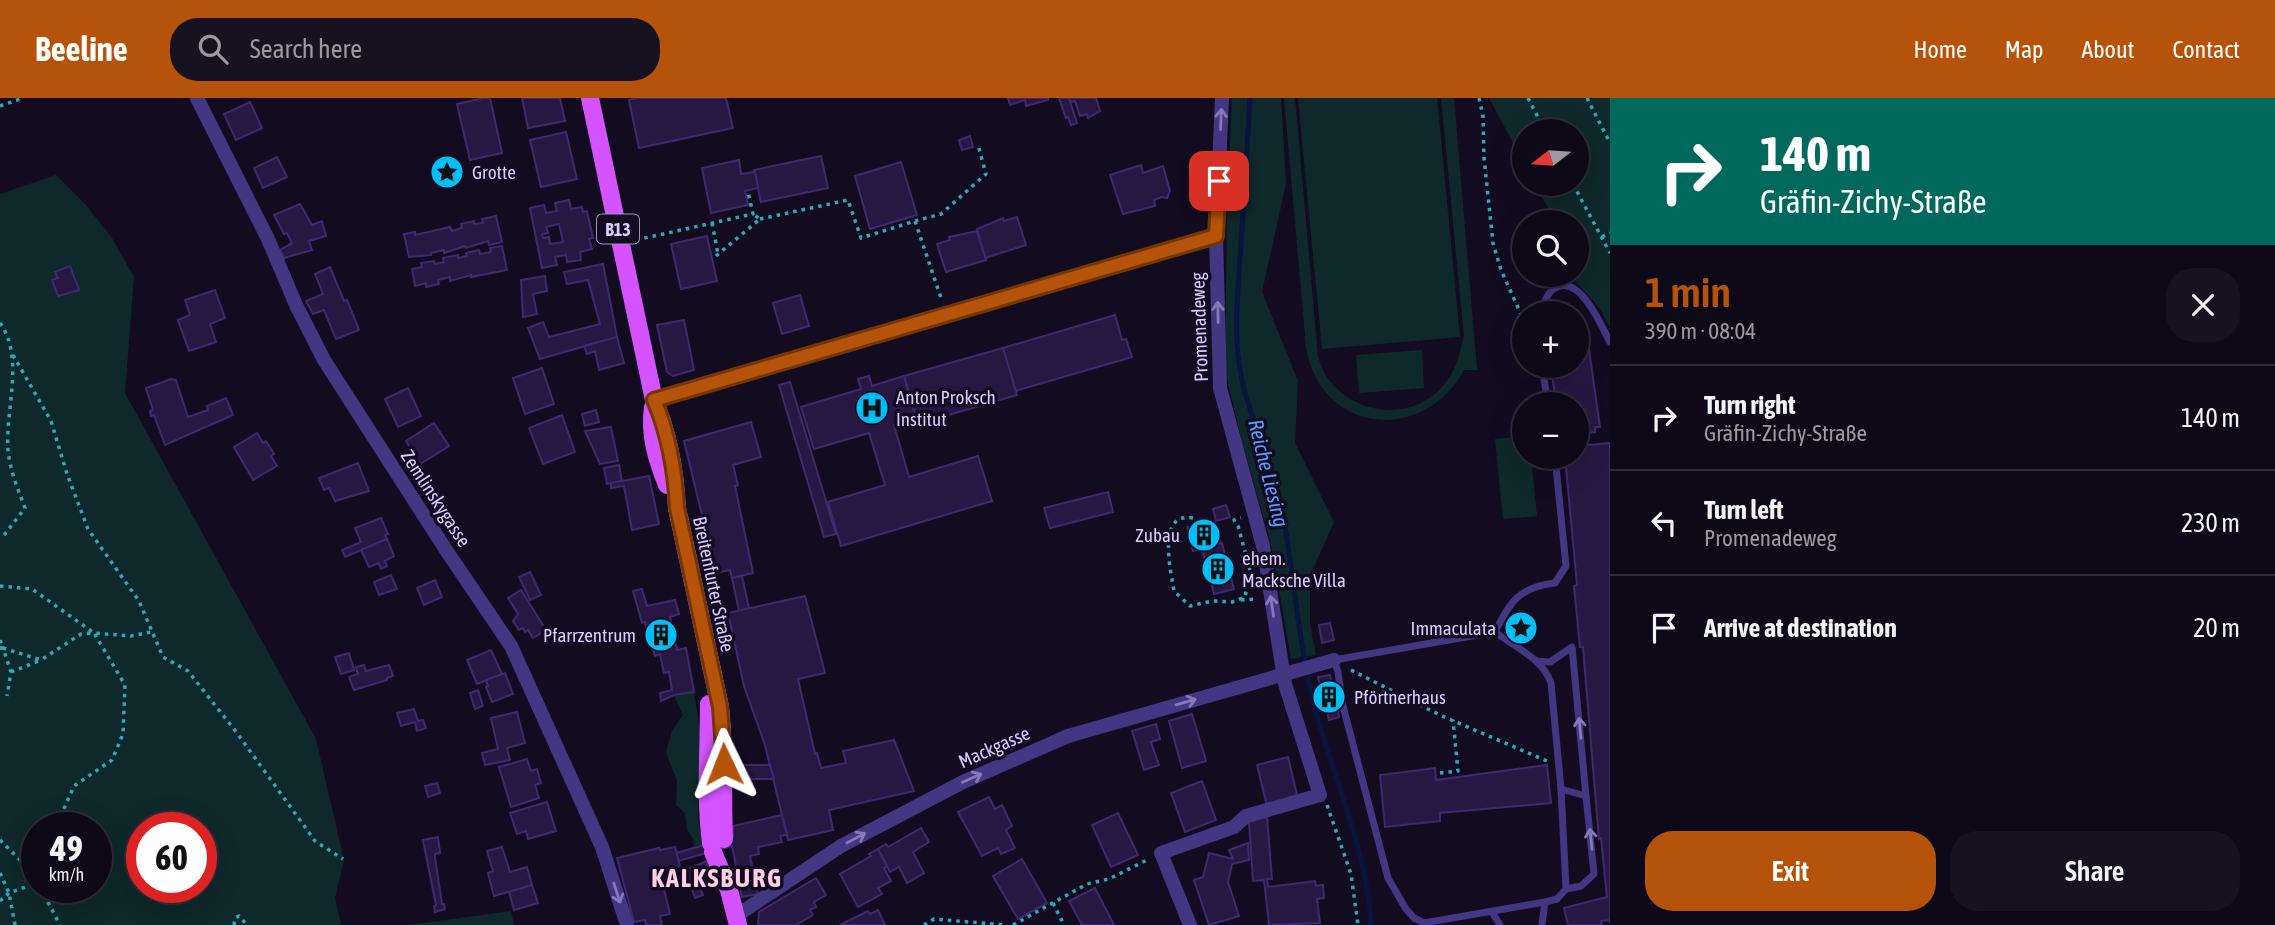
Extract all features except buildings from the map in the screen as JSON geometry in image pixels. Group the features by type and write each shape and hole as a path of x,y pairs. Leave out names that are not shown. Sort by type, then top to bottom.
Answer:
{"main road":[{"name":"Breitenfurter Straße","path":"590,98 654,400 669,447 677,508 710,669 707,789 737,920"}],"street":[{"name":"Zemlinskygasse","path":"197,98 268,239 296,305 324,360 511,646 589,818 627,925"},
{"name":"Promenadeweg","path":"1222,98 1216,236 1220,388 1263,545 1288,672 1320,795"},
{"path":"654,400 1216,236"},
{"name":"Mackgasse","path":"737,920 841,846 962,782 1068,736 1318,664 1336,666"},
{"path":"1190,925 1161,853 1234,827 1246,816 1320,795"}],"lane":[{"path":"1546,301 1553,289 1566,285 1573,287 1587,301"},
{"path":"1589,305 1610,342"},
{"path":"1495,632 1505,612 1517,597 1535,585 1555,583 1566,566 1556,469"},
{"path":"1537,661 1550,662 1572,646 1594,874 1581,886 1566,889 1557,899 1424,923 1414,918 1398,898 1385,865 1343,706 1336,666 1495,632 1537,661 1547,672 1551,683 1561,789 1566,889"},
{"path":"1561,789 1586,796"},
{"path":"1542,925 1545,902"},
{"path":"1492,912 1500,925"}],"path":[{"path":"0,106 23,98"},
{"path":"1479,98 1483,116 1484,158 1493,243 1515,301"},
{"path":"1528,98 1539,119"},
{"path":"1587,98 1610,142"},
{"path":"712,223 717,255 760,219 848,200 861,238 941,214 986,174 978,145"},
{"path":"748,192 753,214 760,219"},
{"path":"1580,196 1610,253"},
{"path":"621,245 668,230 753,214"},
{"path":"915,221 946,315"},
{"path":"1602,237 1610,233"},
{"path":"0,323 13,355 51,421 88,529 139,601 163,657 188,671 237,733 315,841 343,859"},
{"path":"0,537 25,508 8,452 13,355"},
{"path":"1199,524 1193,518 1178,520 1172,525 1168,541 1174,591 1190,606 1245,597 1250,570 1234,520 1254,514"},
{"path":"0,586 32,589 94,633 125,685 122,734 113,760 74,786 62,812"},
{"path":"12,672 41,660 81,634 131,636 151,632"},
{"path":"0,640 12,672 7,696"},
{"path":"2,648 41,660"},
{"path":"1336,666 1354,670 1453,720 1550,762"},
{"path":"1440,773 1458,771 1453,720"},
{"path":"1320,795 1331,813 1351,874 1358,925"},
{"path":"0,840 21,861"},
{"path":"1013,925 1087,884 1109,879 1161,853"},
{"path":"0,873 9,893 15,925"},
{"path":"0,901 9,893 21,889"},
{"path":"48,903 60,925"},
{"path":"1053,903 1064,925"},
{"path":"234,925 235,918 239,916 247,925"},
{"path":"52,925 56,918"},
{"path":"924,925 934,919 1004,925"}],"green space":[{"path":"1232,98 1281,98 1286,184 1262,292 1298,381 1295,443 1334,522 1310,576 1310,625 1316,655 1291,659 1271,544 1225,370 1227,210"},
{"path":"1284,98 1295,98 1318,357 1326,376 1342,393 1372,408 1389,410 1421,403 1435,394 1453,371 1464,336 1441,98 1454,98 1477,370 1464,370 1446,394 1424,410 1400,419 1375,419 1351,412 1331,398 1315,376 1306,347"},
{"path":"1298,98 1437,98 1460,337 1322,349"},
{"path":"1489,98 1610,98 1610,327 1600,309 1581,287 1589,287 1589,210 1549,210 1542,196 1589,196 1589,119 1512,119 1512,141"},
{"path":"56,175 86,205 112,238 134,277 125,393 316,739 344,860 335,898 341,925 0,925 0,194"},
{"path":"1422,350 1424,388 1359,393 1356,355"},
{"path":"1512,437 1512,469 1532,469 1537,516 1503,519 1495,439"},
{"path":"694,692 700,730 698,820 703,845 694,848 693,838 687,830 685,813 676,805 677,781 666,752 672,731 683,715 674,695"},
{"path":"511,911 514,925 408,925"}],"waterway":[{"name":"Reiche Liesing","path":"1250,98 1237,310 1239,363 1247,398 1280,500 1308,679 1363,869 1371,925"}],"place":[{"name":"Grotte","path":"447,172"},
{"name":"Anton Proksch Institut","path":"872,408"},
{"name":"Zubau","path":"1204,535"},
{"name":"ehem. Macksche Villa","path":"1218,569"},
{"name":"Immaculata","path":"1521,628"},
{"name":"Pfarrzentrum","path":"661,635"},
{"name":"Pförtnerhaus","path":"1329,697"}],"district":[{"name":"KALKSBURG","path":"717,878"}],"route":[{"path":"724,764 720,707 677,508 675,479 667,439 654,400 1216,236 1219,181"}]}
